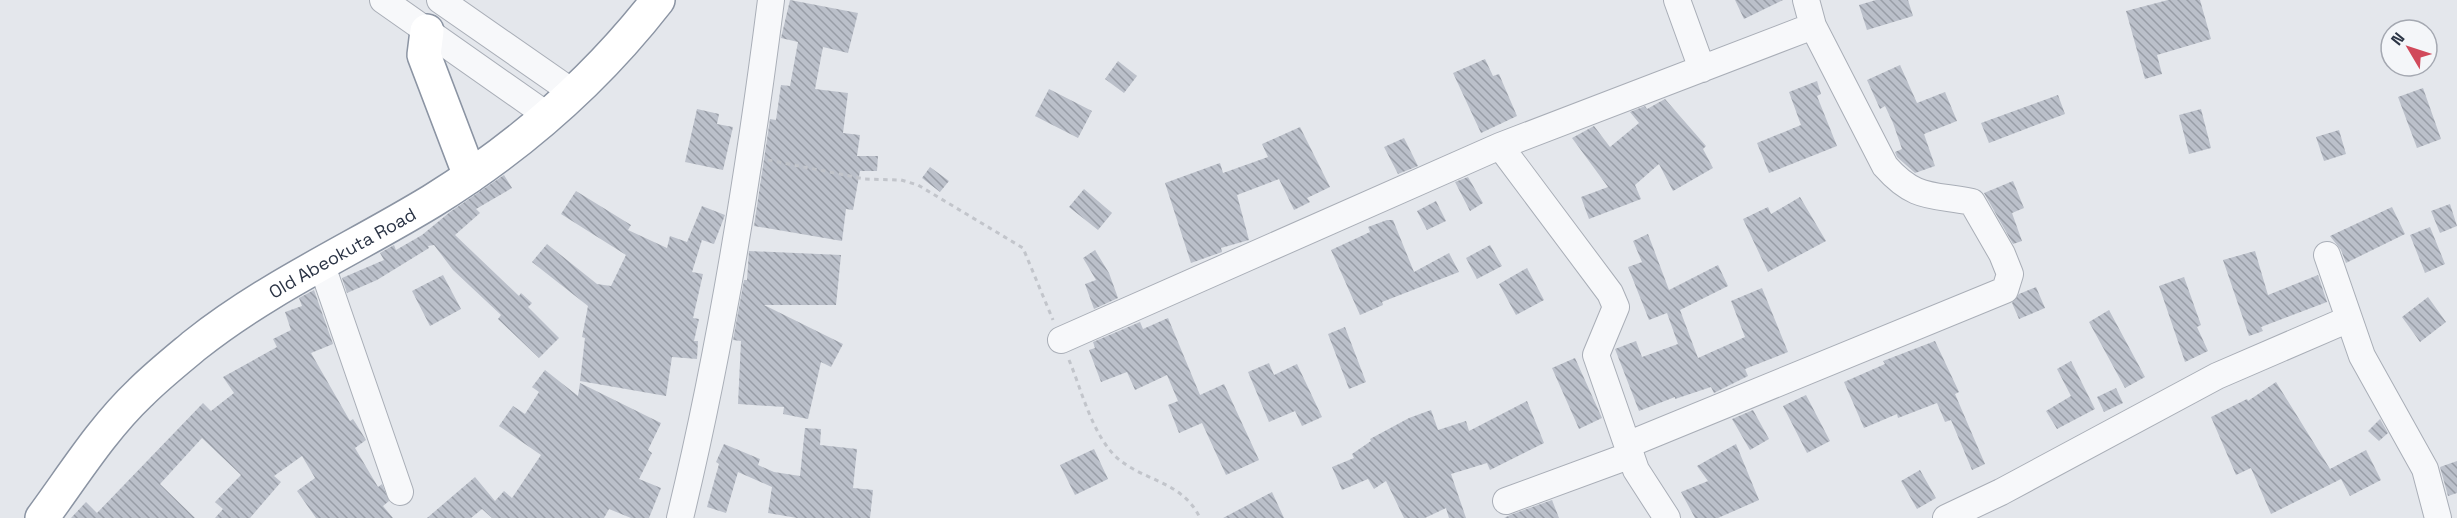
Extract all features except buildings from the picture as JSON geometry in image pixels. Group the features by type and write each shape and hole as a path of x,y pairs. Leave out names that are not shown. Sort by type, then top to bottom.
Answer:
{"highway":[{"name":"Old Abeokuta Road","path":"42,518 88,454 139,393 197,344 321,263 430,202 470,176 575,94 627,39 658,0"},
{"path":"428,31 424,55 470,176"}],"street":[{"path":"383,0 548,116"},
{"path":"681,518 699,441 725,303 771,0"},
{"path":"1677,0 1702,69"},
{"path":"1506,501 2004,290 2010,274 2002,254 1972,202 1920,195 1901,184 1885,165 1814,26 1806,0"},
{"path":"428,31 445,4 575,94"},
{"path":"1061,340 1500,147 1814,26"},
{"path":"1500,147 1610,293 1616,307 1596,355 1636,470 1667,518"},
{"path":"2327,255 2362,356 2425,469 2438,518"},
{"path":"321,263 400,492"},
{"path":"1946,518 2001,492 2217,376 2349,319"}],"path":[{"path":"748,156 865,179 902,180 918,185 1023,249 1102,440 1117,457 1138,471 1161,480 1187,500 1200,518"}]}
